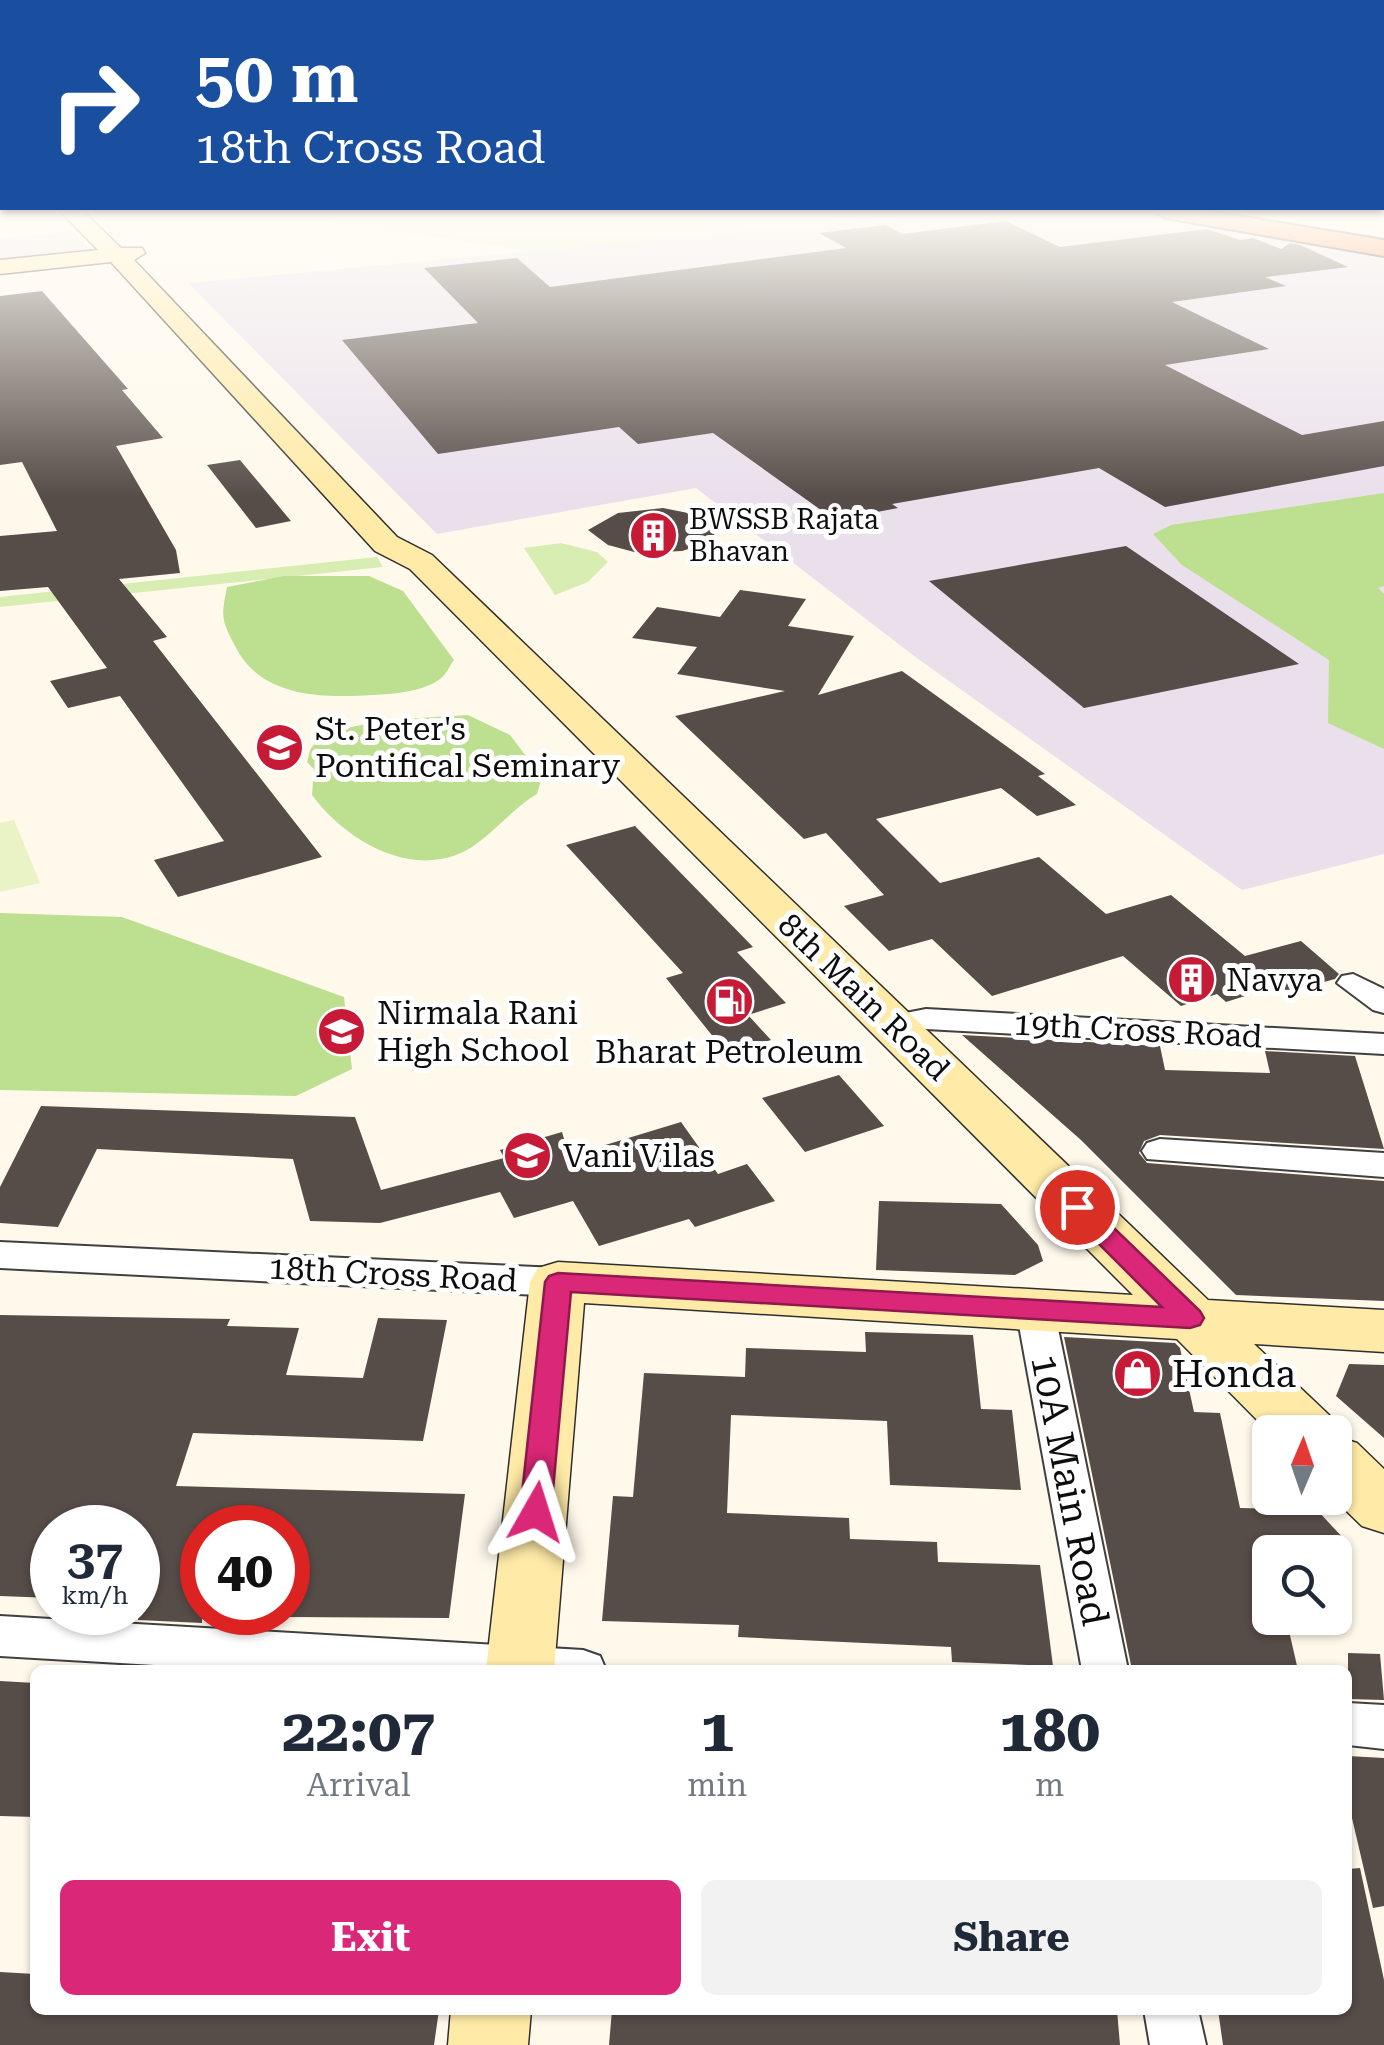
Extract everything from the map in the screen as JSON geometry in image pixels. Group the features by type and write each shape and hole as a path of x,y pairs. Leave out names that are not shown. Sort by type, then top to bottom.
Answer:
{"main road":[{"name":"8th Main Road","path":"174,306 386,544 420,562 1290,1415"},
{"name":"18th Cross Road","path":"558,1282 1384,1330"},
{"path":"520,1665 558,1282"},
{"path":"1352,1477 1384,1508"},
{"path":"488,2045 491,2015"}],"street":[{"path":"1353,982 1384,1003"},
{"name":"19th Cross Road","path":"892,1025 926,1019 1384,1044"},
{"path":"1160,1151 1384,1165"},
{"name":"18th Cross Road","path":"0,1255 558,1282"},
{"name":"10A Main Road","path":"1035,1309 1104,1665"},
{"path":"0,1636 471,1665"},
{"path":"1352,1724 1384,1727"},
{"path":"1172,2015 1178,2045"}],"shaded area":[{"path":"211,306 1384,306 1384,854 1242,890 914,656 696,488 437,534"}],"green space":[{"path":"1384,493 1384,586 1378,588 1384,594 1384,749 1328,723 1329,660 1182,565 1153,534 1171,525"},
{"path":"561,543 597,552 608,562 588,582 555,595 524,548"},
{"path":"377,557 383,567 0,607 0,597"},
{"path":"284,576 369,576 403,591 454,660 433,683 398,693 313,695 276,685 246,663 227,630 223,612 227,587"},
{"path":"468,715 510,735 542,777 537,794 467,850 436,860 395,856 357,837 312,795 314,769 307,762 312,747 324,737 385,721"},
{"path":"14,820 40,883 0,892 0,823"},
{"path":"0,913 122,917 344,997 352,1069 296,1096 0,1090"}],"building":[{"path":"0,306 56,306 128,389 122,390 163,438 116,446 176,550 180,573 119,579 167,637 153,641 322,857 178,897 154,860 224,841 120,696 68,708 50,681 107,668 48,587 0,591 0,536 57,531 22,462 0,465"},
{"path":"462,306 1181,306 1269,349 1165,365 1302,435 1384,421 1384,466 1165,507 1099,468 892,504 898,508 835,520 713,433 638,444 619,427 438,454 342,340 478,323"},
{"path":"240,460 291,521 256,528 207,465"},
{"name":"BWSSB Rajata Bhavan","path":"663,508 698,515 708,522 717,540 682,551 638,553 608,545 588,530 618,513"},
{"path":"1126,546 1299,664 1084,708 929,581"},
{"path":"740,590 806,599 788,626 854,636 818,695 902,671 1045,774 1038,776 1076,805 1037,816 1001,788 876,819 940,883 1039,857 1106,914 1171,895 1245,956 1301,941 1339,974 1335,979 1288,992 1280,985 1226,1002 1217,994 1181,1006 1123,956 992,996 932,939 889,951 844,906 884,895 826,833 804,839 675,716 785,691 677,674 697,647 632,638 657,607 720,617"},
{"path":"635,826 753,947 737,952 786,1003 748,1015 771,1040 727,1054 666,978 683,973 566,845"},
{"path":"962,1035 1160,1046 1165,1070 1270,1073 1265,1051 1355,1056 1384,1149 1160,1135 1144,1141 1139,1153 1147,1163 1384,1181 1384,1301 1236,1295 1081,1140"},
{"path":"839,1075 884,1126 805,1152 762,1098"},
{"path":"41,1106 355,1117 381,1190 504,1158 500,1150 562,1132 569,1156 681,1122 718,1174 747,1164 775,1201 695,1227 689,1219 599,1246 573,1201 514,1218 500,1192 380,1223 310,1221 293,1159 97,1149 58,1227 0,1223 0,1187"},
{"path":"879,1201 1001,1204 1038,1245 1043,1261 1015,1275 876,1270"},
{"path":"0,1315 230,1319 227,1326 299,1328 286,1375 363,1378 378,1318 447,1320 423,1441 193,1433 176,1486 465,1494 449,1618 310,1617 310,1505 180,1505 180,1622 160,1621 160,1505 30,1505 30,1597 0,1596"},
{"path":"865,1332 973,1335 981,1409 1012,1410 1021,1490 890,1485 887,1421 731,1415 727,1513 849,1518 850,1539 937,1542 938,1562 1040,1565 1053,1665 952,1662 951,1647 738,1637 739,1625 602,1621 613,1496 633,1497 644,1373 745,1377 746,1348 866,1352"},
{"path":"1064,1337 1175,1343 1180,1348 1194,1412 1220,1413 1240,1508 1252,1508 1252,1515 1322,1515 1340,1535 1252,1535 1252,1635 1290,1635 1297,1665 1131,1665"},
{"path":"1349,1364 1384,1365 1384,1438 1336,1396"},
{"path":"1348,1653 1380,1654 1384,1700 1352,1699 1352,1665 1348,1665"},
{"path":"0,1681 30,1683 30,1817 0,1816"},
{"path":"1352,1756 1384,1758 1384,1906 1373,1908 1352,1818"},
{"path":"1360,1868 1384,1980 1384,2045 1223,2045 1219,2015 1352,2015 1352,1869"},
{"path":"0,1972 30,1974 30,2015 438,2015 434,2045 0,2045"},
{"path":"612,2015 1117,2015 1120,2045 609,2045"}],"place":[{"name":"BWSSB Rajata Bhavan","path":"654,535"},
{"name":"St. Peter's Pontifical Seminary","path":"280,747"},
{"name":"Navya","path":"1191,980"},
{"name":"Bharat Petroleum","path":"729,1002"},
{"name":"Nirmala Rani High School","path":"342,1031"},
{"name":"Vani Vilas","path":"528,1156"},
{"name":"Honda","path":"1137,1374"}],"route":[{"path":"536,1512 558,1282 1190,1318 1077,1207"}]}
